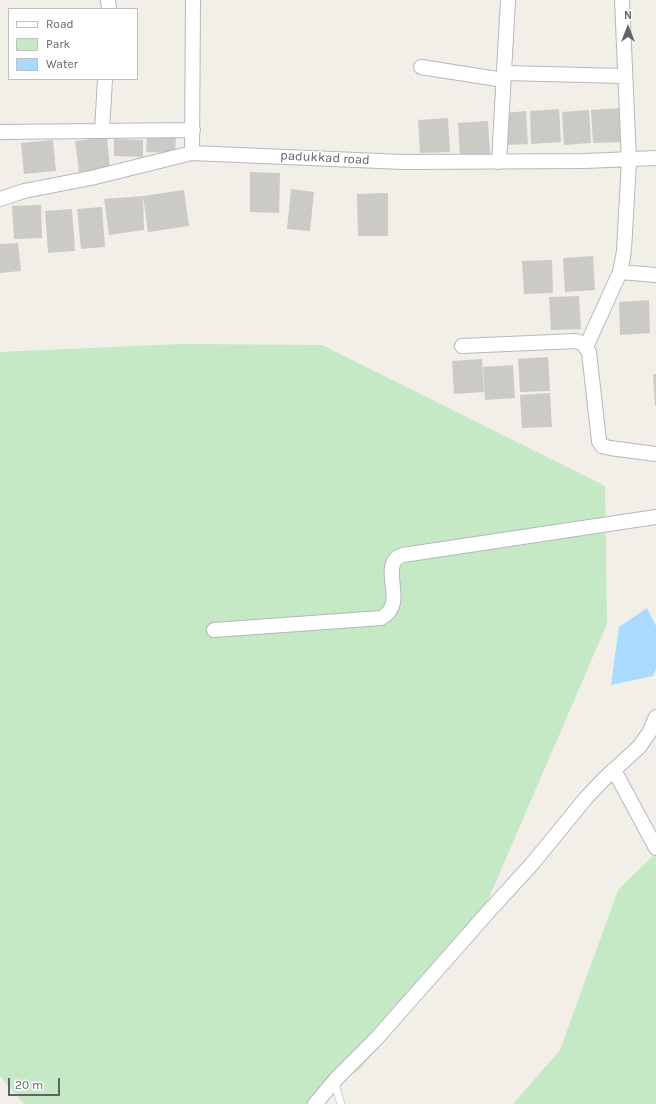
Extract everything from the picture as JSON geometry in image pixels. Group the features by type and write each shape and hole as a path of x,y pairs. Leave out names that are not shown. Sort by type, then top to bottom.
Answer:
{"street":[{"path":"192,153 194,0"},
{"path":"499,162 508,0"},
{"path":"586,347 620,272 624,251 629,160 622,0"},
{"path":"421,67 504,76 625,76"},
{"path":"102,131 105,80"},
{"path":"0,132 192,130"},
{"name":"padukkad road","path":"0,199 24,191 91,178 192,153 403,162 629,160 656,158"},
{"path":"620,272 656,275"},
{"path":"462,346 576,341 582,343 589,352 599,441 602,446 656,454"},
{"path":"214,630 381,618 388,614 392,608 392,565 396,558 403,554 656,517"},
{"path":"315,1104 334,1081 377,1038 532,864 586,798 639,747 649,733 656,717"},
{"path":"614,770 656,848"}],"lane":[{"path":"334,1081 341,1104"}],"green space":[{"path":"181,344 322,345 605,486 607,624 476,928 360,1069 307,1104 24,1104 0,1076 0,352"},
{"path":"656,853 656,1104 513,1104 560,1050 618,890"}],"water":[{"path":"647,608 656,626 656,668 653,676 611,685 619,627"}],"building":[{"path":"621,108 623,142 593,143 591,110"},
{"path":"559,109 561,142 531,144 530,111"},
{"path":"589,110 591,143 564,145 562,112"},
{"path":"526,111 528,144 506,145 504,113"},
{"path":"448,118 450,152 420,153 418,120"},
{"path":"488,121 490,154 460,156 458,123"},
{"path":"147,135 176,136 175,153 146,152"},
{"path":"107,137 110,169 79,172 75,141"},
{"path":"114,139 143,140 143,157 114,156"},
{"path":"53,140 56,171 24,174 21,143"},
{"path":"250,172 280,173 279,213 250,212"},
{"path":"291,189 314,192 310,231 287,229"},
{"path":"184,190 189,226 148,232 143,196"},
{"path":"388,193 388,236 358,236 357,194"},
{"path":"143,196 144,230 109,235 104,199"},
{"path":"41,205 42,238 14,239 12,206"},
{"path":"102,207 105,247 81,249 77,209"},
{"path":"72,209 75,251 48,253 45,211"},
{"path":"18,243 21,271 0,273 0,244"},
{"path":"593,256 595,290 565,292 563,258"},
{"path":"552,260 553,293 524,294 522,261"},
{"path":"579,296 581,329 551,330 549,297"},
{"path":"649,300 650,333 620,335 619,302"},
{"path":"548,357 550,391 520,392 518,359"},
{"path":"482,359 484,392 454,394 452,361"},
{"path":"513,365 515,398 485,400 483,367"},
{"path":"653,374 656,374 656,406 655,406"},
{"path":"550,393 552,427 522,428 520,395"}]}
